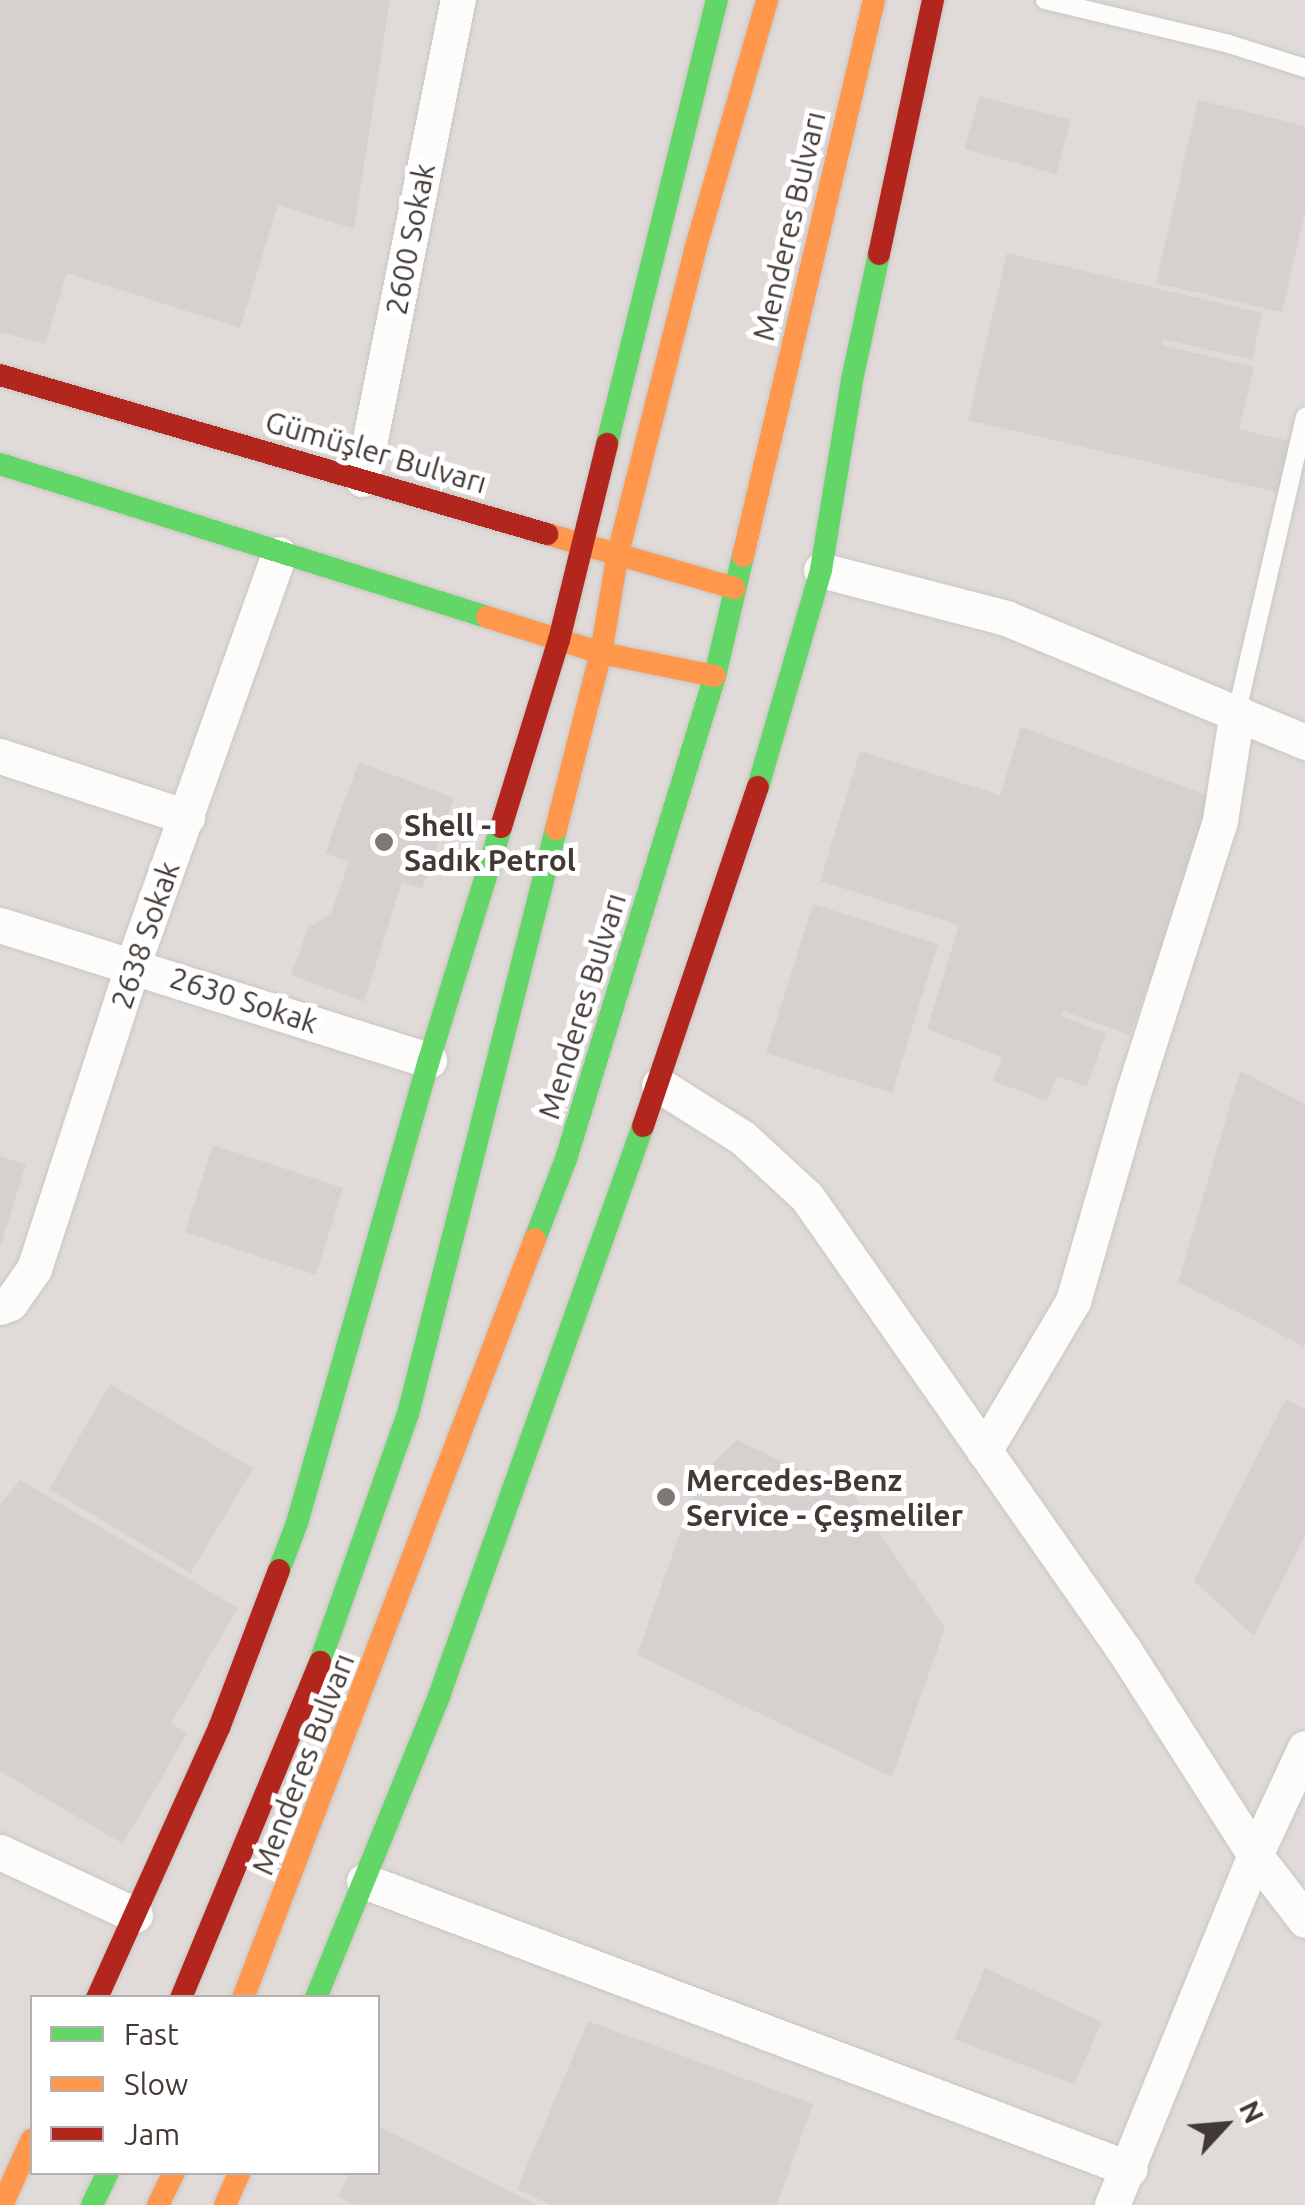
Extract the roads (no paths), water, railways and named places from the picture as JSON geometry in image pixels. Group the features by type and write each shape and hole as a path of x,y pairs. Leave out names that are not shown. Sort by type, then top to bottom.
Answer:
{"main road":[{"path":"98,1995 220,1728 297,1523 429,1060 559,640 717,0"},
{"name":"Menderes Bulvarı","path":"182,1995 310,1691 408,1414 600,653 618,552 695,250 767,0"},
{"name":"Menderes Bulvarı","path":"244,1995 566,1159 715,676 874,0"},
{"path":"317,1995 446,1678 659,1085 786,700 821,570 852,380 933,0"},
{"name":"Gümüşler Bulvarı","path":"0,375 734,588"},
{"path":"0,464 600,653 715,676"},
{"path":"2,2205 30,2143"},
{"path":"92,2205 107,2175"},
{"path":"158,2205 173,2175"},
{"path":"225,2205 239,2175"}],"street":[{"name":"2600 Sokak","path":"362,479 458,0"},
{"name":"2638 Sokak","path":"0,1307 10,1303 34,1269 133,964 279,554"},
{"path":"821,570 1006,618 1305,742"},
{"path":"984,1450 1073,1301 1134,1090 1220,820 1238,711"},
{"path":"0,756 186,817"},
{"name":"2630 Sokak","path":"0,925 429,1060"},
{"path":"659,1085 742,1138 807,1198 1124,1650 1255,1855 1305,1920"},
{"path":"1112,2205 1130,2169 1255,1855 1305,1748"},
{"path":"0,1852 135,1914"},
{"path":"364,1880 1130,2169"}],"lane":[{"path":"1045,0 1228,44 1305,68"},
{"path":"1238,711 1305,418"}],"place":[{"name":"Shell - Sadık Petrol","path":"384,842"},
{"name":"Mercedes-Benz Service - Çeşmeliler","path":"666,1497"}]}
